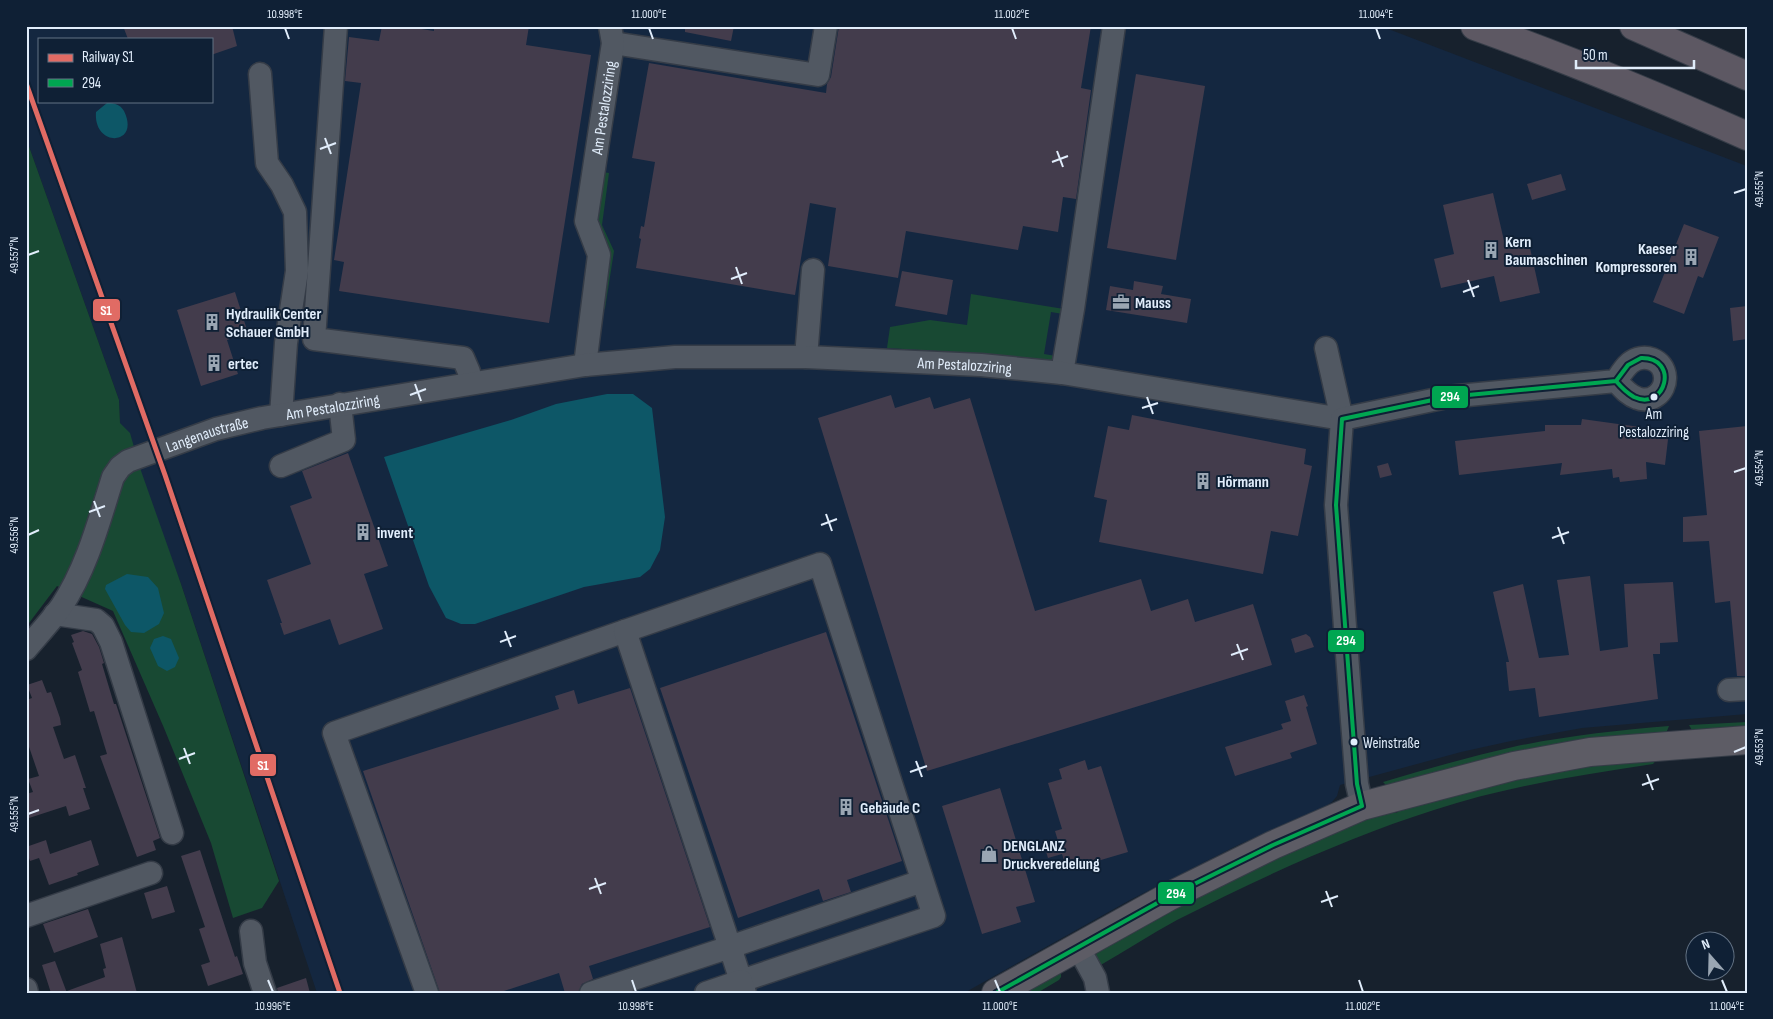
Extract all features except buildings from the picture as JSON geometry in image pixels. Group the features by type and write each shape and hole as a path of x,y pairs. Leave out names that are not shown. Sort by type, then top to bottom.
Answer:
{"highway":[{"path":"1476,26 1650,93 1747,136"},
{"path":"1634,26 1747,76"}],"main road":[{"path":"996,993 1168,897 1273,845 1362,806 1514,766 1590,752 1747,740"}],"street":[{"path":"336,26 314,339 463,358 469,372 470,383"},
{"path":"611,35 818,75 826,26"},
{"path":"1062,373 1114,26"},
{"name":"Am Pestalozziring","path":"585,365 599,256 586,221 611,35"},
{"name":"Am Pestalozziring","path":"260,74 267,163 282,185 295,212 297,271 286,343 281,415 585,365 675,357 806,356 981,365 1062,373 1342,419 1447,397 1616,381"},
{"path":"806,356 813,270"},
{"path":"1326,348 1342,419 1336,505 1351,708 1358,784 1362,806"},
{"path":"281,466 344,440 340,404"},
{"name":"Langenaustraße","path":"26,649 55,614 74,585 113,477 120,467 128,461 216,429 281,415"},
{"path":"427,993 334,733 820,564 934,916 743,987 706,993"},
{"path":"55,614 96,620 103,626 111,642 172,833"},
{"path":"625,631 743,987"},
{"path":"26,916 152,873"},
{"path":"591,993 922,881"},
{"path":"251,931 255,963 265,993"},
{"path":"1078,947 1095,978 1098,993"},
{"path":"26,989 27,993"}],"shaded area":[{"path":"26,26 1376,26 1391,30 1747,166 1747,714 1582,728 1461,752 1340,785 1337,796 1326,806 1238,845 1130,900 964,993 317,993 181,584 120,423 119,400 26,138"},
{"path":"107,103 117,104 124,111 128,123 126,131 122,136 108,137 101,132 97,124 96,112"},
{"path":"607,394 633,394 652,408 665,517 660,550 650,569 640,577 584,587 475,624 461,624 446,618 429,586 384,457 511,420 556,404"},
{"path":"127,574 148,577 158,588 164,613 159,624 144,633 131,632 125,625 105,589 106,585"},
{"path":"163,636 171,639 179,658 175,667 167,671 158,666 150,648 154,639"}],"green space":[{"path":"26,138 119,400 120,423 130,433 140,468 181,584 279,881 262,908 233,918 211,843 113,611 57,586 26,627"},
{"path":"603,172 609,173 602,225 614,251 605,309 599,308 596,226"},
{"path":"971,294 1064,309 1063,314 1051,312 1044,354 1056,356 1055,363 988,354 887,348 890,327 930,320 967,325"},
{"path":"1747,722 1747,731 1694,734 1689,725"},
{"path":"1669,726 1665,736 1386,785 1383,782 1466,758 1517,746 1631,729"},
{"path":"1659,757 1653,764 1515,788 1434,810 1336,846 1239,889 1177,920 1099,966 1092,950 1254,863 1366,818 1393,810 1396,813 1410,804 1535,772"},
{"path":"1061,972 1059,980 1037,993 1016,993"}],"rail line":[{"name":"S1","path":"26,83 165,475 340,993"}],"transit line":[{"name":"294","path":"1641,358 1653,360 1661,366 1664,374 1664,383 1661,391 1654,397 1645,400 1634,397 1616,381 1628,365 1641,358"},
{"name":"294","path":"1362,806 1357,784 1336,505 1342,419 1447,397 1616,381"},
{"name":"294","path":"996,993 1168,897 1273,845 1362,806"}],"place":[{"name":"Kern Baumaschinen","path":"1491,250"},
{"name":"Kaeser Kompressoren","path":"1691,257"},
{"name":"Mauss","path":"1121,302"},
{"name":"Hydraulik Center Schauer GmbH","path":"212,322"},
{"name":"ertec","path":"214,363"},
{"name":"Am Pestalozziring","path":"1654,397"},
{"name":"Hörmann","path":"1203,481"},
{"name":"invent","path":"363,532"},
{"name":"Weinstraße","path":"1354,742"},
{"name":"Gebäude C","path":"846,807"},
{"name":"DENGLANZ Druckveredelung","path":"989,854"}]}
